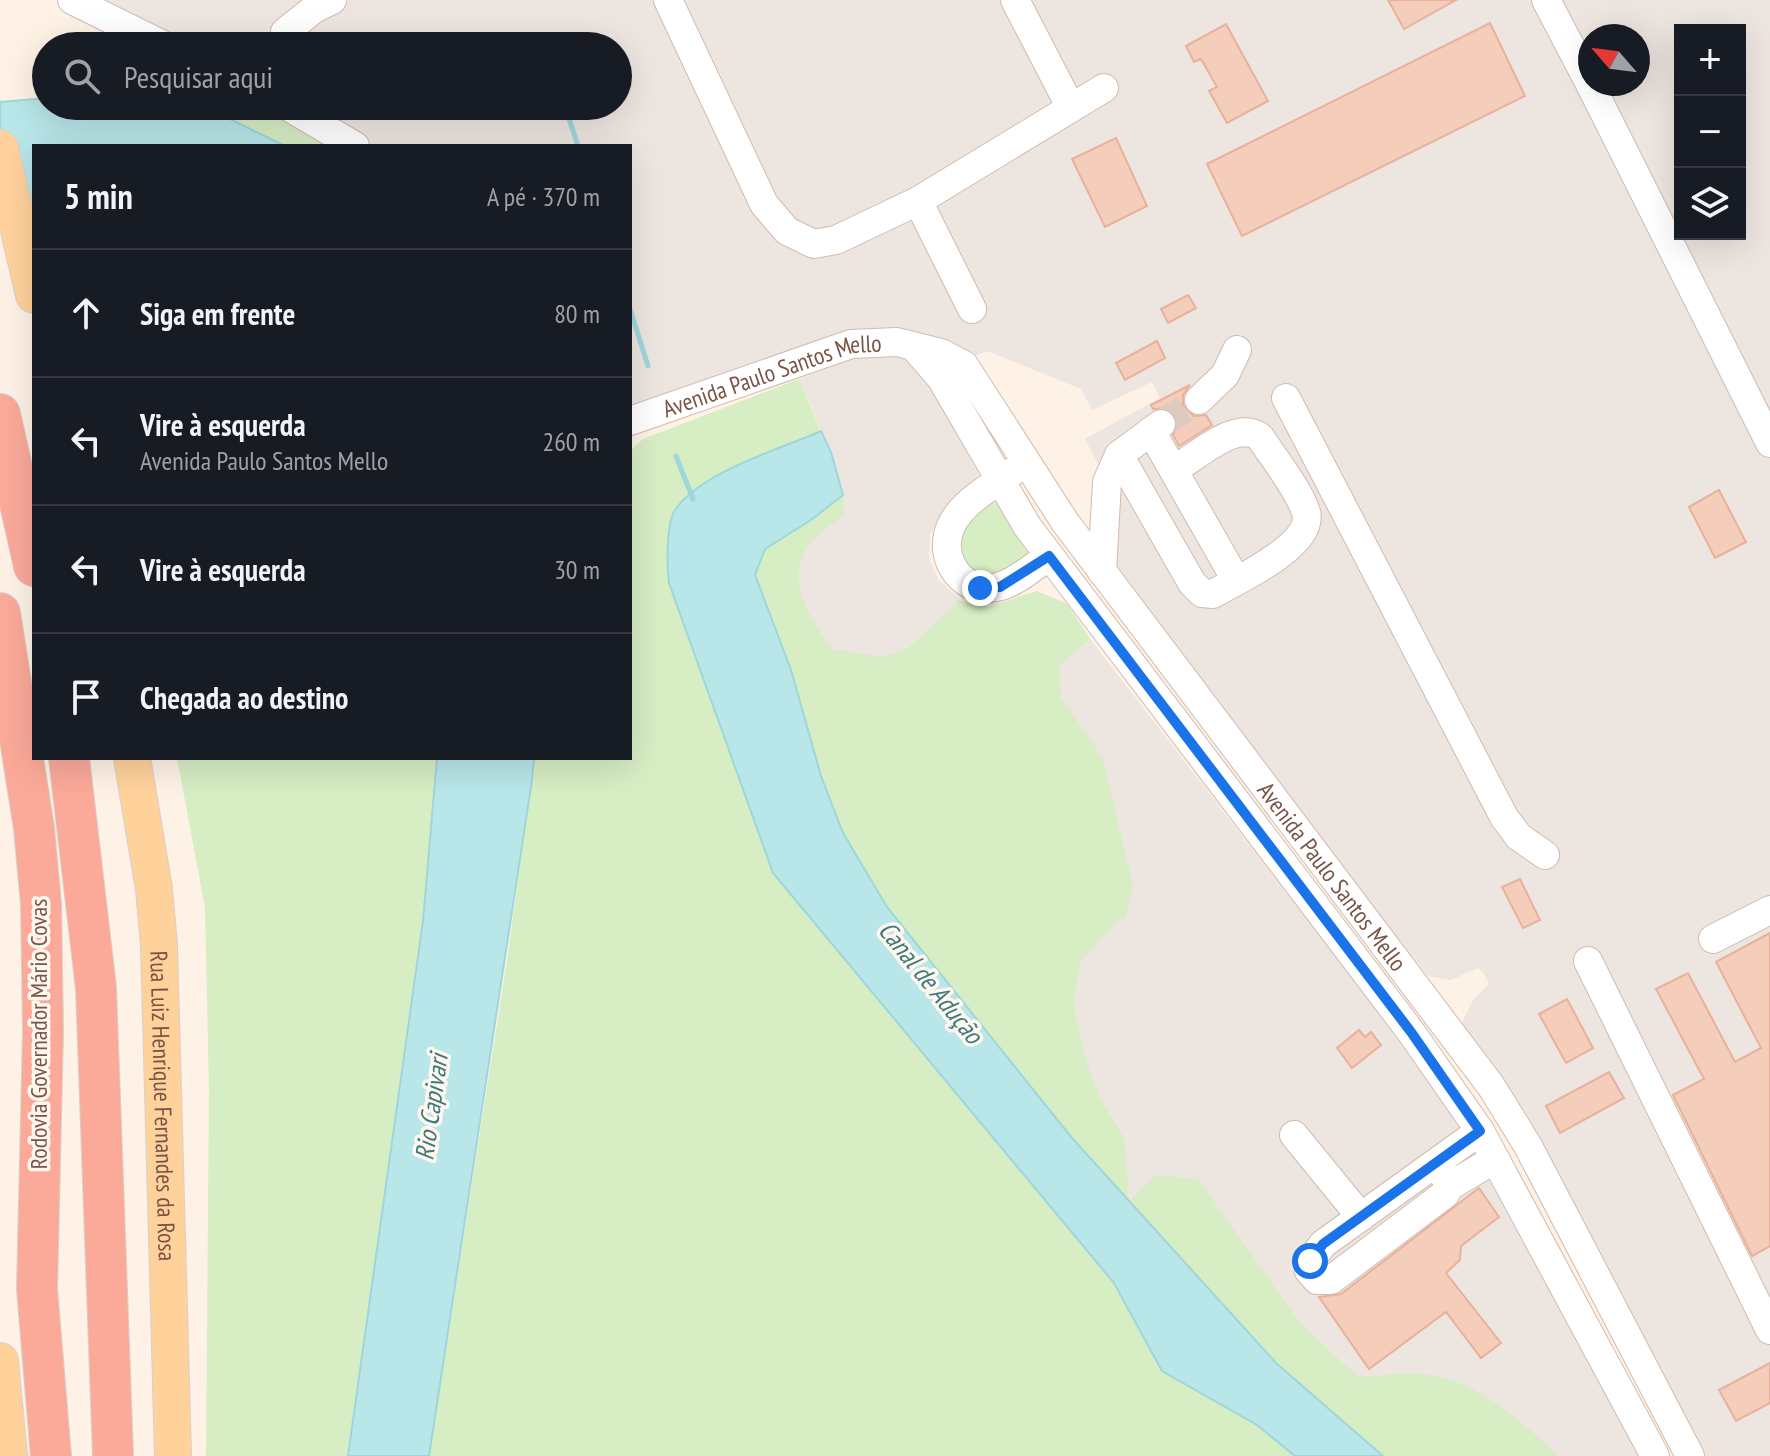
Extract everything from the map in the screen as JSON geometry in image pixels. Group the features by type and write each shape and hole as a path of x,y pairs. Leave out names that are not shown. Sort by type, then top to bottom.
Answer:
{"highway":[{"path":"0,414 32,557"},
{"name":"Rodovia Governador Mário Covas","path":"0,613 29,798 41,904 43,1031 36,1225 39,1337 51,1456"},
{"name":"Rodovia Governador Mário Covas","path":"69,760 91,925 97,1002 113,1456"}],"main road":[{"path":"0,148 31,279"},
{"name":"Rua Luiz Henrique Fernandes da Rosa","path":"132,760 154,889 159,945 173,1456"},
{"path":"0,1361 9,1456"}],"street":[{"path":"72,0 137,32"},
{"path":"668,0 764,204 787,231 814,244 836,240 918,201 1104,88"},
{"path":"1015,0 1071,108"},
{"path":"1546,0 1578,61"},
{"path":"285,32 319,3"},
{"path":"1596,96 1770,443"},
{"path":"311,120 352,144"},
{"path":"918,201 972,309"},
{"name":"Avenida Paulo Santos Mello","path":"632,420 851,344 874,341 915,348 953,357 964,365 1027,463 1109,580 1264,790 1438,1011 1512,1117 1684,1445"},
{"name":"Avenida Paulo Santos Mello","path":"915,348 941,378 999,481 1049,556 1411,1032 1480,1131 1542,1241 1653,1453"},
{"path":"1199,400 1225,375 1237,350"},
{"path":"1286,398 1504,817 1519,837 1545,855"},
{"path":"1082,600 1088,574 1109,580 1103,506 1107,482 1119,455 1156,428 1174,470 1236,580"},
{"path":"1119,455 1192,583 1202,593 1213,594 1298,542 1306,528 1306,512 1254,432 1238,431 1174,470"},
{"path":"1027,463 970,503 952,523 946,541 948,560 962,580 980,588 1000,587 1049,556"},
{"path":"1241,807 1264,790"},
{"path":"1713,939 1770,910"},
{"path":"1588,961 1770,1330"},
{"path":"1411,1032 1438,1011"},
{"path":"1480,1131 1443,1174 1445,1194 1331,1280 1317,1280 1309,1271 1314,1254 1361,1217 1443,1174 1495,1159"},
{"path":"1294,1135 1361,1217"},
{"path":"1542,1241 1571,1227"},
{"path":"1653,1453 1684,1445"}],"shaded area":[{"path":"99,0 1770,0 1770,1456 1704,1456 1539,1140 1462,1023 1473,1000 1489,984 1485,975 1478,968 1451,980 1428,976 1274,782 1113,564 1107,482 1085,439 1160,398 1152,382 1092,410 1081,389 987,351 973,357 944,341 900,330 874,328 820,340 632,408 632,144 370,144 340,120 632,120 632,32 164,32"},
{"path":"895,356 907,360 930,386 979,474 977,482 940,519 930,534 929,558 938,579 963,603 988,607 1037,591 1067,604 1090,639 1400,1040 1469,1139 1640,1456 1383,1456 1129,1202 764,549 831,452 799,379 854,358"}],"green space":[{"path":"232,120 286,120 324,144 281,144"},
{"path":"799,379 821,431 721,473 687,496 675,510 670,525 669,583 1115,1283 1162,1371 1257,1425 1295,1456 429,1456 508,954 534,760 632,760 632,449 643,439"},
{"path":"843,495 844,515 810,544 799,572 799,585 809,613 832,649 883,657 908,648 959,601 988,607 1037,591 1067,604 1090,639 1059,665 1061,697 1102,757 1133,886 1125,918 1117,921 1080,962 1073,1004 1085,1057 1099,1096 1124,1138 1129,1201 1072,1138 887,907 843,833 821,776 791,670 755,575 764,549 811,520"},
{"path":"996,502 1031,556 997,574 979,574 961,557 959,540 968,522"},
{"path":"177,760 437,760 423,921 348,1456 206,1456 209,1090 205,908"},
{"path":"1156,1175 1198,1179 1300,1323 1358,1377 1420,1374 1460,1383 1513,1415 1558,1456 1383,1456 1276,1363 1129,1201"}],"water":[{"path":"32,99 32,120 232,120 281,144 32,144 32,204 0,204 0,102"},
{"name":"Canal de Adução","path":"821,431 831,452 843,495 765,549 755,575 791,670 821,776 843,833 887,907 1072,1138 1276,1363 1383,1456 1295,1456 1257,1425 1162,1371 1114,1283 773,873 669,583 669,535 675,510 703,484 742,463"},
{"name":"Rio Capivari","path":"437,760 534,760 429,1456 348,1456 423,921"}],"building":[{"path":"1388,0 1456,0 1404,29"},
{"path":"1490,23 1525,96 1242,236 1207,164"},
{"path":"1226,24 1268,101 1227,123 1209,91 1217,87 1201,59 1194,62 1186,46"},
{"path":"1116,138 1147,206 1105,227 1072,159"},
{"path":"1188,295 1196,308 1168,323 1161,309"},
{"path":"1157,341 1165,358 1125,380 1116,363"},
{"path":"1190,385 1183,395 1183,405 1194,416 1206,415 1212,425 1179,446 1173,435 1178,423 1175,415 1167,408 1153,409 1151,405"},
{"path":"1719,490 1746,542 1715,558 1689,507"},
{"path":"1520,879 1540,920 1523,928 1502,887"},
{"path":"1770,933 1770,1246 1752,1256 1673,1095 1704,1079 1656,989 1688,973 1735,1062 1761,1048 1716,962"},
{"path":"1567,999 1593,1048 1566,1063 1539,1014"},
{"path":"1359,1030 1365,1037 1371,1032 1381,1045 1352,1068 1337,1048"},
{"path":"1609,1072 1624,1098 1560,1133 1546,1106"},
{"path":"1479,1188 1499,1217 1461,1246 1460,1260 1446,1273 1501,1343 1481,1358 1446,1312 1369,1369 1319,1297 1341,1294"},
{"path":"1770,1363 1770,1403 1736,1421 1719,1390"}],"waterway":[{"path":"570,120 577,144"},
{"path":"632,315 648,366"},
{"path":"676,456 693,499"}],"tunnel":[{"path":"1161,424 1199,400"}],"route":[{"path":"980,588 1000,587 1049,556 1411,1032 1480,1131 1323,1244 1310,1261"}]}
